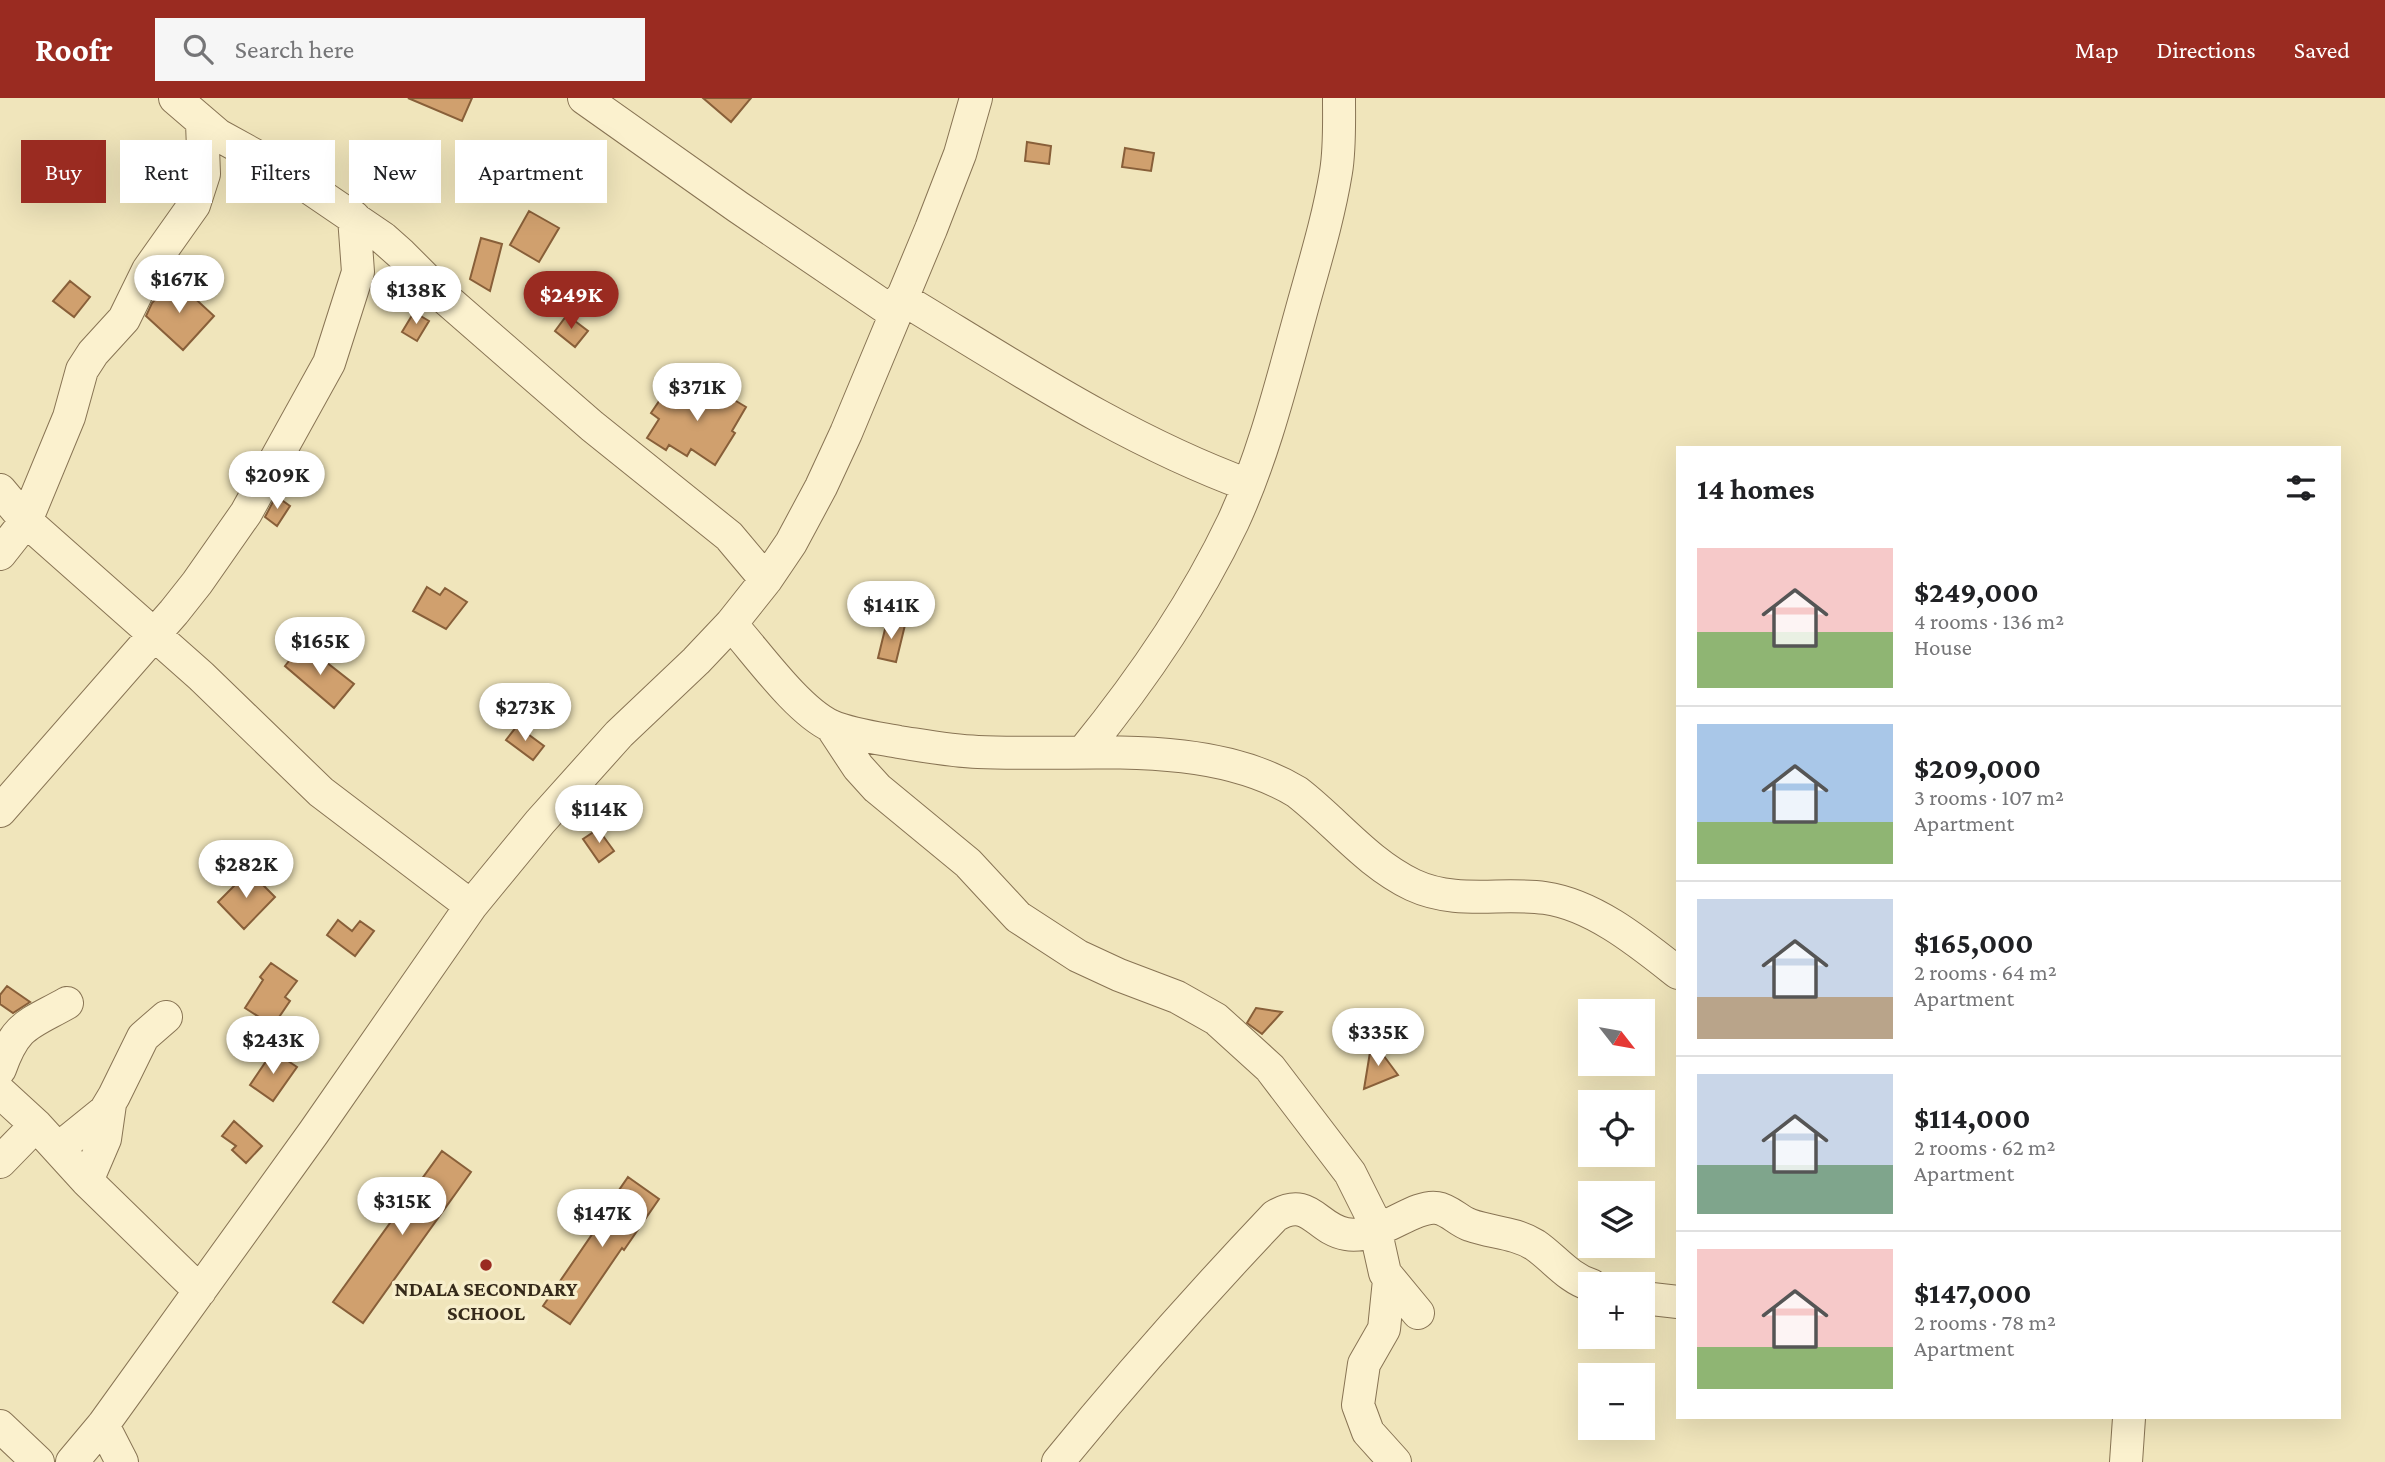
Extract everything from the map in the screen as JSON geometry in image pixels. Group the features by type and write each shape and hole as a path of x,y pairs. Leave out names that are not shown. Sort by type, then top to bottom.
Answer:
{"street":[{"path":"175,98 218,135 289,174 354,217 401,254 446,299 592,426 729,536 766,580"},
{"path":"584,98 898,305 1165,451 1248,485"},
{"path":"72,1462 103,1425 200,1291 471,906 540,822 619,734 731,624 791,543 821,487 845,433 946,192 976,98"},
{"path":"1083,752 1158,653 1196,593 1233,522 1248,485 1281,386 1326,223 1336,169 1339,98"},
{"path":"0,554 26,521 69,416 82,370 93,353 124,319 148,270 194,205 204,173 202,123"},
{"path":"2,805 197,583 246,513 329,363 358,272 354,217"},
{"path":"0,491 26,521 201,676 321,792 471,906"},
{"path":"731,624 793,695 831,726 858,766 877,788 968,863 1018,917 1078,956 1189,1003 1216,1019 1270,1068 1350,1173 1377,1230 1383,1266 1389,1280 1418,1313"},
{"path":"831,726 881,739 944,749 978,752 1141,754 1212,761 1249,770 1283,783 1297,792 1377,864 1412,885 1450,896 1544,898 1566,902 1619,930 1676,972"},
{"path":"0,1069 11,1041 18,1032 67,1003"},
{"path":"58,1150 110,1104 143,1037 166,1017"},
{"path":"0,1092 200,1291"},
{"path":"88,1181 105,1139 110,1104"},
{"path":"0,1162 36,1125"},
{"path":"1058,1462 1107,1401 1275,1216 1292,1209 1303,1209 1328,1227 1344,1234 1364,1234 1428,1208 1438,1208 1466,1224 1514,1234 1536,1247 1578,1280"},
{"path":"174,1264 222,1259"},
{"path":"1389,1280 1384,1329 1364,1364 1358,1405 1368,1432 1395,1462"},
{"path":"1655,1299 1676,1302"},
{"path":"2126,1462 2129,1419"},
{"path":"103,1425 122,1462"},
{"path":"0,1426 38,1462"}],"building":[{"path":"408,98 472,98 462,121"},
{"path":"703,98 751,98 731,122"},
{"path":"1027,142 1051,146 1049,164 1025,161"},
{"path":"1125,148 1154,153 1151,171 1122,167"},
{"path":"529,211 559,228 539,262 510,245"},
{"path":"481,238 502,244 490,291 470,279"},
{"path":"174,279 214,316 183,350 146,316 152,303"},
{"path":"70,281 90,297 74,317 53,301"},
{"path":"414,312 429,321 417,341 402,332"},
{"path":"567,315 588,331 575,347 555,331"},
{"path":"706,383 746,407 732,431 735,433 715,465 691,449 687,456 669,445 666,450 647,438 659,419 651,413 668,388 692,404"},
{"path":"276,496 290,506 277,526 265,517"},
{"path":"427,587 440,595 445,588 467,602 446,629 413,611"},
{"path":"887,621 905,625 896,662 878,658"},
{"path":"300,647 324,665 326,662 354,684 334,708 285,666"},
{"path":"517,726 544,746 533,760 506,740"},
{"path":"598,829 614,851 599,862 583,839"},
{"path":"249,871 275,897 244,929 218,902"},
{"path":"338,920 352,931 360,921 374,931 355,956 327,935"},
{"path":"271,963 297,981 285,997 290,1001 273,1026 245,1008 263,980 260,977"},
{"path":"7,986 30,1002 13,1013 0,1004 0,995"},
{"path":"1256,1008 1282,1012 1262,1034 1247,1023"},
{"path":"1372,1040 1398,1075 1364,1089"},
{"path":"273,1051 297,1067 273,1101 250,1085"},
{"path":"234,1121 262,1146 246,1163 232,1150 236,1146 222,1136"},
{"path":"442,1151 471,1172 363,1323 333,1302"},
{"path":"628,1177 659,1199 570,1324 543,1306"}],"place":[{"name":"NDALA SECONDARY SCHOOL","path":"486,1265"}]}
